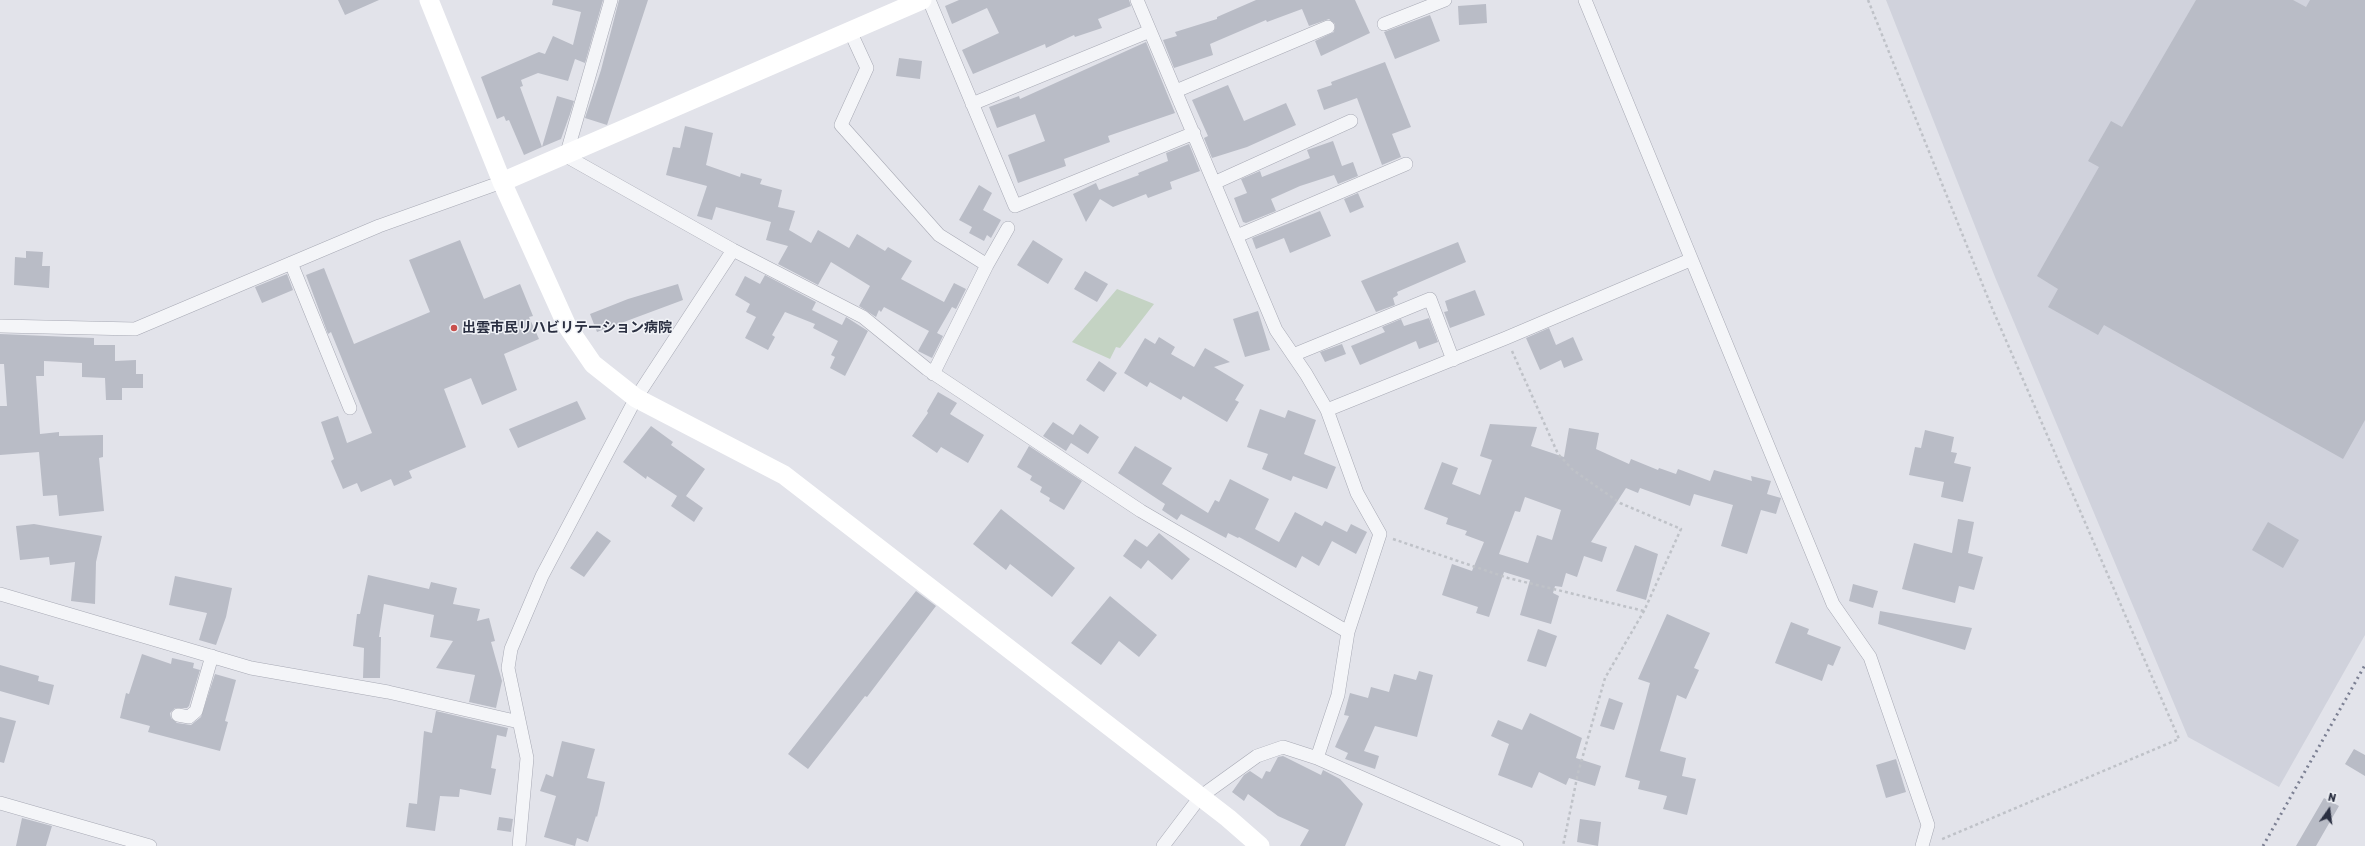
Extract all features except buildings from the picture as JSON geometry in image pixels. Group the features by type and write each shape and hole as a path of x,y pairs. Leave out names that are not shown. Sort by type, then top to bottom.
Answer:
{"street":[{"path":"430,0 502,182 566,326 593,364 636,398 784,475 1260,846"},
{"path":"566,156 611,0"},
{"path":"0,326 135,329 379,226 502,182 566,156 922,0"},
{"path":"929,0 1015,206 1194,133"},
{"path":"1137,0 1276,330 1294,355 1327,410 1357,493 1380,534 1348,632 1338,695 1317,758"},
{"path":"1384,24 1445,0"},
{"path":"1585,0 1690,260 1833,604 1870,657 1928,825 1928,844"},
{"path":"1176,91 1328,27"},
{"path":"972,104 1150,31"},
{"path":"850,32 867,68 841,125 939,236 987,265"},
{"path":"1214,183 1351,121"},
{"path":"566,156 733,250 863,316 933,374 1141,511 1348,632"},
{"path":"1237,236 1406,164"},
{"path":"933,374 987,265 1008,228"},
{"path":"519,846 527,758 508,668 511,649 542,576 636,398 733,250"},
{"path":"1327,410 1453,360 1690,260"},
{"path":"292,263 350,408"},
{"path":"1294,355 1430,299 1453,360"},
{"path":"0,594 251,668 388,692 520,722"},
{"path":"178,715 189,717 196,711 212,656"},
{"path":"1162,846 1200,798 1256,756 1283,747 1317,758 1517,846"},
{"path":"0,803 150,846"}],"path":[{"path":"1868,0 1992,308 2179,739 1928,844"},
{"path":"1506,338 1558,454 1573,470 1620,503 1681,529 1644,611 1605,678 1578,773 1563,846"},
{"path":"1380,534 1508,578 1644,611"}],"shaded area":[{"path":"1886,0 2365,0 2365,635 2279,787 2188,737 1995,277"}],"green space":[{"path":"1117,289 1154,304 1120,348 1116,347 1110,359 1072,342"}],"railway":[{"path":"2263,846 2365,665"}],"place":[{"name":"出雲市民リハビリテーション病院","path":"454,328"}]}
